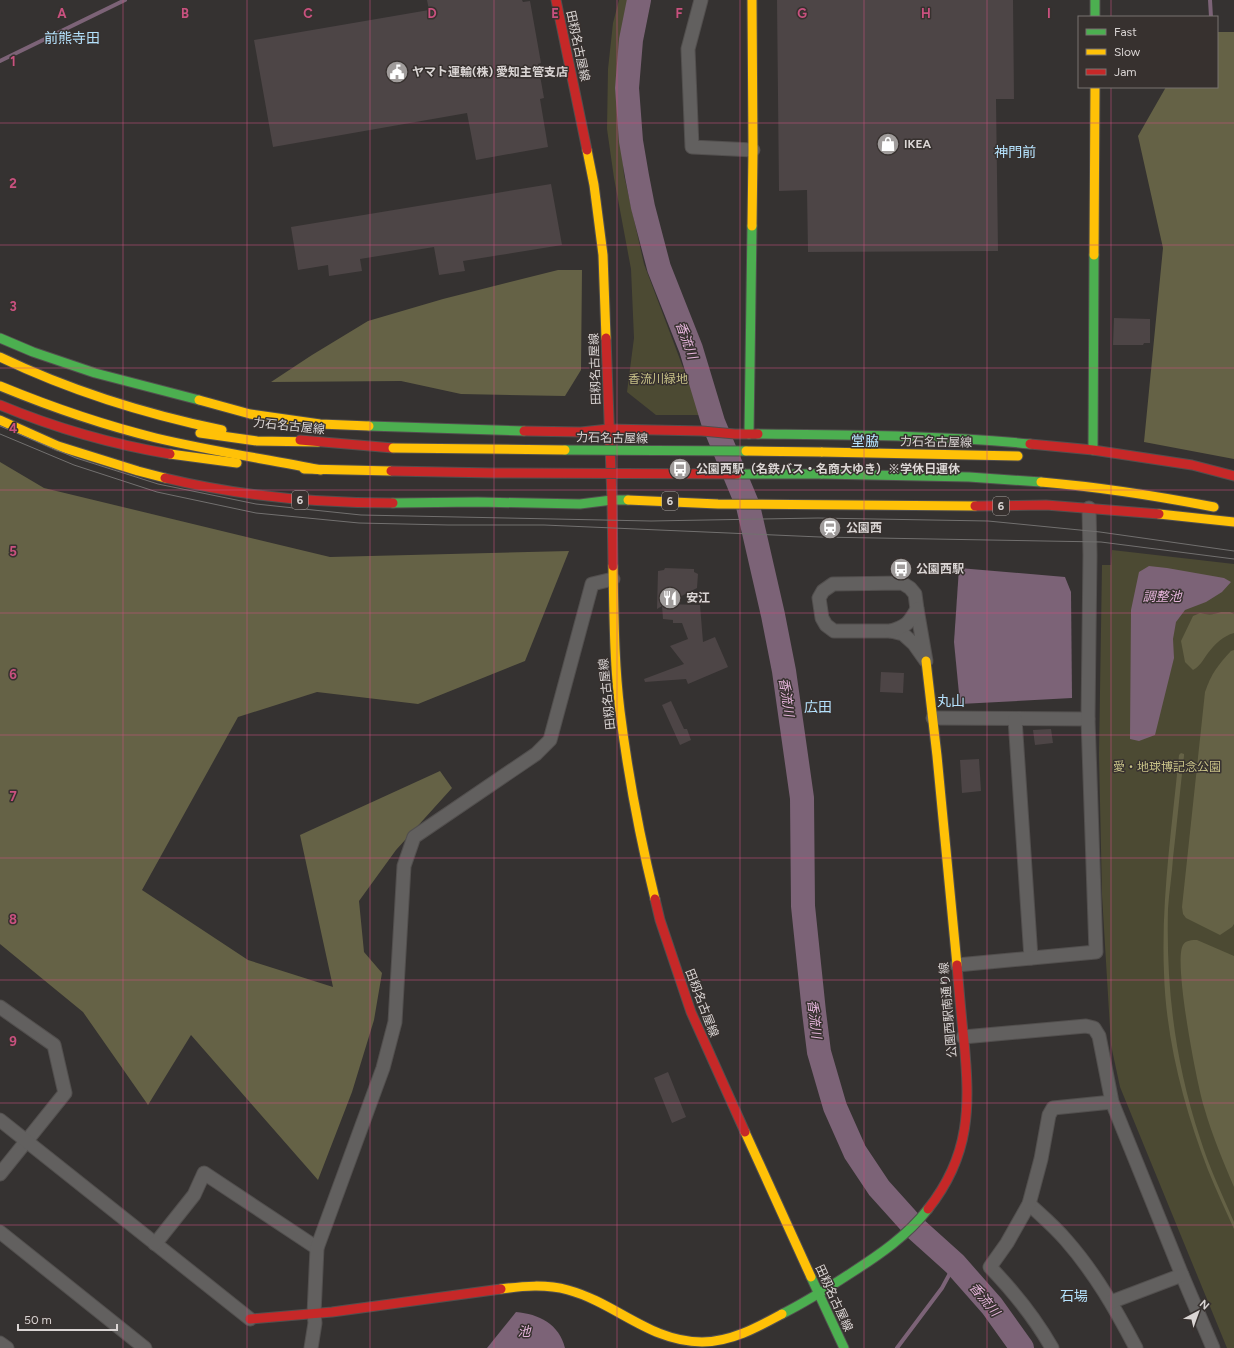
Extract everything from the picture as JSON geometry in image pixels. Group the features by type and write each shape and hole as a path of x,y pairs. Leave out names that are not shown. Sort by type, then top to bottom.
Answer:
{"main road":[{"name":"田籾名古屋線","path":"556,0 594,185 604,255 612,500 614,633 620,711 637,819 660,920 691,1012 819,1296 844,1348"},
{"path":"749,434 753,150 752,0"},
{"path":"1095,0 1095,16"},
{"path":"1093,450 1095,88"},
{"path":"0,338 33,352 96,373 250,414 320,424 581,432 609,429 702,431 735,434 889,435 983,439 1093,450 1192,465 1234,476"},
{"name":"力石名古屋線","path":"0,357 55,382 156,415 223,430 260,436 318,442 393,448 821,452 998,455 1029,458"},
{"path":"0,386 64,412 128,431 193,446 321,470"},
{"name":"6","path":"0,405 97,440 131,448 208,460 269,467 321,470 494,473 821,474 985,477 1071,484 1131,492 1221,508"},
{"name":"6","path":"0,420 58,446 138,472 195,485 262,495 321,501 362,503 478,502 580,504 612,500 728,504 1046,505 1177,515 1234,522"},
{"path":"169,427 257,441 318,442"},
{"name":"公園西駅南通り線","path":"250,1319 314,1314 526,1287 547,1286 565,1289 600,1302 650,1332 676,1340 702,1342 725,1339 749,1331 819,1296 903,1236 924,1215 953,1170 961,1150 966,1126 968,1101 957,965 926,661"}],"street":[{"path":"701,0 688,50 692,147 753,150"},
{"path":"957,965 1096,952 1088,719 1090,555 1089,508"},
{"path":"311,1348 315,1323 314,1314 317,1248 383,1068 395,1022 404,866 414,837 536,754 550,740 592,584 613,579"},
{"path":"917,609 903,628 891,631 834,631 826,625 822,618 819,598 823,591 833,584 902,583 916,594 917,609 926,661"},
{"path":"891,631 903,634 914,644 926,661"},
{"path":"933,718 1088,719"},
{"path":"1015,719 1031,958"},
{"path":"0,1007 54,1045 65,1093 0,1174"},
{"path":"963,1037 1086,1026 1094,1028 1099,1036 1112,1102 1213,1348"},
{"path":"1052,1348 1025,1306 990,1267 1007,1244 1029,1204 1041,1159 1049,1115 1053,1108 1112,1102"},
{"path":"0,1120 250,1319"},
{"path":"156,1244 194,1194 204,1172 317,1248"},
{"path":"1029,1204 1066,1240 1080,1256 1111,1302 1136,1348"},
{"path":"0,1232 145,1348"},
{"path":"1111,1302 1182,1275"},
{"path":"0,1343 7,1348"}],"green space":[{"name":"香流川緑地","path":"619,0 632,0 618,70 620,129 624,175 644,264 701,415 656,415 627,392 634,338 631,269 614,178 607,129 608,69 613,23"},
{"name":"愛・地球博記念公園","path":"1112,550 1234,564 1234,1348 1227,1348 1120,1087 1111,1045 1102,895 1099,755 1102,565 1111,565"}],"shaded area":[{"path":"1218,32 1234,32 1234,459 1144,442 1163,248 1138,136 1165,88 1218,88"},
{"path":"558,270 582,270 581,370 565,396 461,394 401,381 271,382 368,321 443,299"},
{"path":"0,462 44,488 330,557 569,551 525,661 418,704 317,692 238,717 142,890 248,960 333,987 300,835 440,771 452,788 396,850 359,901 364,952 382,973 374,1020 352,1092 318,1180 191,1035 148,1105 83,1012 0,944"},
{"path":"1230,612 1234,614 1234,633 1226,636 1216,644 1200,665 1193,670 1185,662 1181,641 1193,616 1200,613 1215,614"},
{"path":"1234,650 1234,924 1220,935 1186,918 1183,914 1182,907 1205,692 1215,670 1231,651"},
{"path":"1181,753 1184,754 1184,756 1168,909 1169,967 1174,1025 1178,1053 1191,1110 1207,1159 1234,1222 1234,1229 1208,1170 1191,1122 1172,1048 1165,998 1163,946 1164,918 1170,836 1179,755"},
{"path":"1197,940 1234,956 1234,1187 1214,1138 1204,1107 1196,1075 1187,1024 1183,997 1181,956 1184,943"}],"water":[{"name":"調整池","path":"1149,566 1224,578 1231,582 1222,592 1206,602 1185,610 1176,622 1173,639 1174,658 1155,735 1139,741 1130,739 1131,610 1139,572"},
{"path":"959,568 1065,577 1071,592 1072,698 960,704 954,642"},
{"name":"池","path":"516,1312 533,1315 547,1322 558,1333 565,1348 487,1348"}],"building":[{"name":"ヤマト運輸(株) 愛知主管支店","path":"427,0 530,1 541,63 538,64 544,98 540,99 548,147 476,160 467,113 273,147 254,40 429,10"},
{"name":"IKEA","path":"777,0 1013,0 1014,99 996,99 998,251 808,252 807,190 779,191"},
{"path":"551,184 562,245 463,261 465,271 439,275 434,247 360,259 362,271 329,276 328,265 298,270 291,227"},
{"path":"1114,318 1150,319 1150,343 1144,343 1143,345 1113,345"},
{"path":"665,568 694,569 694,572 698,574 697,588 666,604 700,605 703,642 715,637 728,667 688,684 686,679 645,682 644,679 684,664 670,646 688,639 682,623 673,623 673,620 663,619 662,606 657,609 658,571 664,570"},
{"path":"881,672 904,673 903,693 880,692"},
{"path":"671,701 684,729 687,729 691,740 680,745 662,705"},
{"path":"1051,729 1053,743 1035,745 1033,730"},
{"path":"979,759 981,791 962,793 960,760"},
{"path":"668,1072 686,1117 672,1123 654,1078"}],"waterway":[{"path":"0,61 125,0"},
{"name":"香流川","path":"639,0 631,40 627,88 631,141 643,207 659,268 691,349 713,422 748,506 773,615 784,671 802,798 803,906 819,1052 835,1107 855,1152 879,1188 915,1228 955,1264 992,1306 1022,1348"},
{"path":"1210,0 1211,16"},
{"path":"897,1348 942,1288 955,1264"}],"tram line":[{"path":"0,426 76,458 158,484 256,504 361,515 651,521 818,518 988,521 1100,532 1234,551"},
{"path":"0,434 74,465 157,492 256,513 359,523 544,525 820,537 1101,542 1234,559"}],"traffic: fast":[{"path":"1095,0 1095,16"},
{"path":"749,434 752,226"},
{"path":"1093,450 1094,255"},
{"path":"0,338 33,352 95,373 199,400"},
{"path":"369,426 524,431"},
{"path":"758,434 928,437 1030,444"},
{"path":"565,450 746,451"},
{"path":"737,474 821,474"},
{"path":"821,474 969,477 1041,482"},
{"path":"393,503 478,502 580,504 612,500 628,500"},
{"path":"782,1314 800,1305 882,1252 911,1228 928,1209"},
{"path":"811,1277 844,1348"}],"traffic: slow":[{"path":"752,0 752,226"},
{"path":"1094,255 1095,88"},
{"path":"587,150 594,185 603,255 606,338"},
{"path":"0,357 81,391 165,417 222,430"},
{"path":"0,386 77,415 136,433 197,447 321,470"},
{"path":"199,400 250,414 320,424 369,426"},
{"path":"0,420 58,446 165,478"},
{"path":"200,433 257,441 318,442"},
{"path":"393,448 565,450"},
{"path":"746,451 821,452"},
{"path":"821,452 1018,456"},
{"path":"170,454 237,463"},
{"path":"304,469 391,471"},
{"path":"1041,482 1128,492 1214,507"},
{"path":"628,500 718,504 975,506"},
{"path":"1159,514 1234,522"},
{"path":"613,566 615,657 620,711 635,806 655,899"},
{"path":"926,661 937,756 957,965"},
{"path":"745,1132 811,1277"},
{"path":"501,1289 534,1286 568,1290 585,1296 649,1329 666,1336 702,1342 734,1337 754,1329 782,1314"}],"traffic: jam":[{"path":"556,0 587,150"},
{"path":"606,338 613,566"},
{"path":"0,405 62,428 105,440 170,454"},
{"path":"524,431 581,432 609,429 758,434"},
{"path":"300,440 393,448"},
{"path":"1030,444 1093,450 1192,465 1234,476"},
{"path":"391,471 737,474"},
{"path":"165,478 221,490 250,494 336,502 393,503"},
{"path":"975,506 1046,505 1159,514"},
{"path":"655,899 660,920 691,1012 745,1132"},
{"path":"928,1209 942,1189 953,1169 960,1149 967,1108 966,1065 957,965"},
{"path":"250,1319 332,1312 501,1289"}],"place":[{"name":"ヤマト運輸(株) 愛知主管支店","path":"397,72"},
{"name":"IKEA","path":"888,144"},
{"name":"公園西駅（名鉄バス・名商大ゆき）※学休日運休","path":"680,469"},
{"name":"公園西","path":"830,528"},
{"name":"公園西駅","path":"901,569"},
{"name":"安江","path":"670,598"}],"district":[{"name":"前熊寺田","path":"72,38"},
{"name":"神門前","path":"1015,152"},
{"name":"堂脇","path":"865,441"},
{"name":"丸山","path":"951,701"},
{"name":"広田","path":"818,707"},
{"name":"石場","path":"1074,1296"}]}
